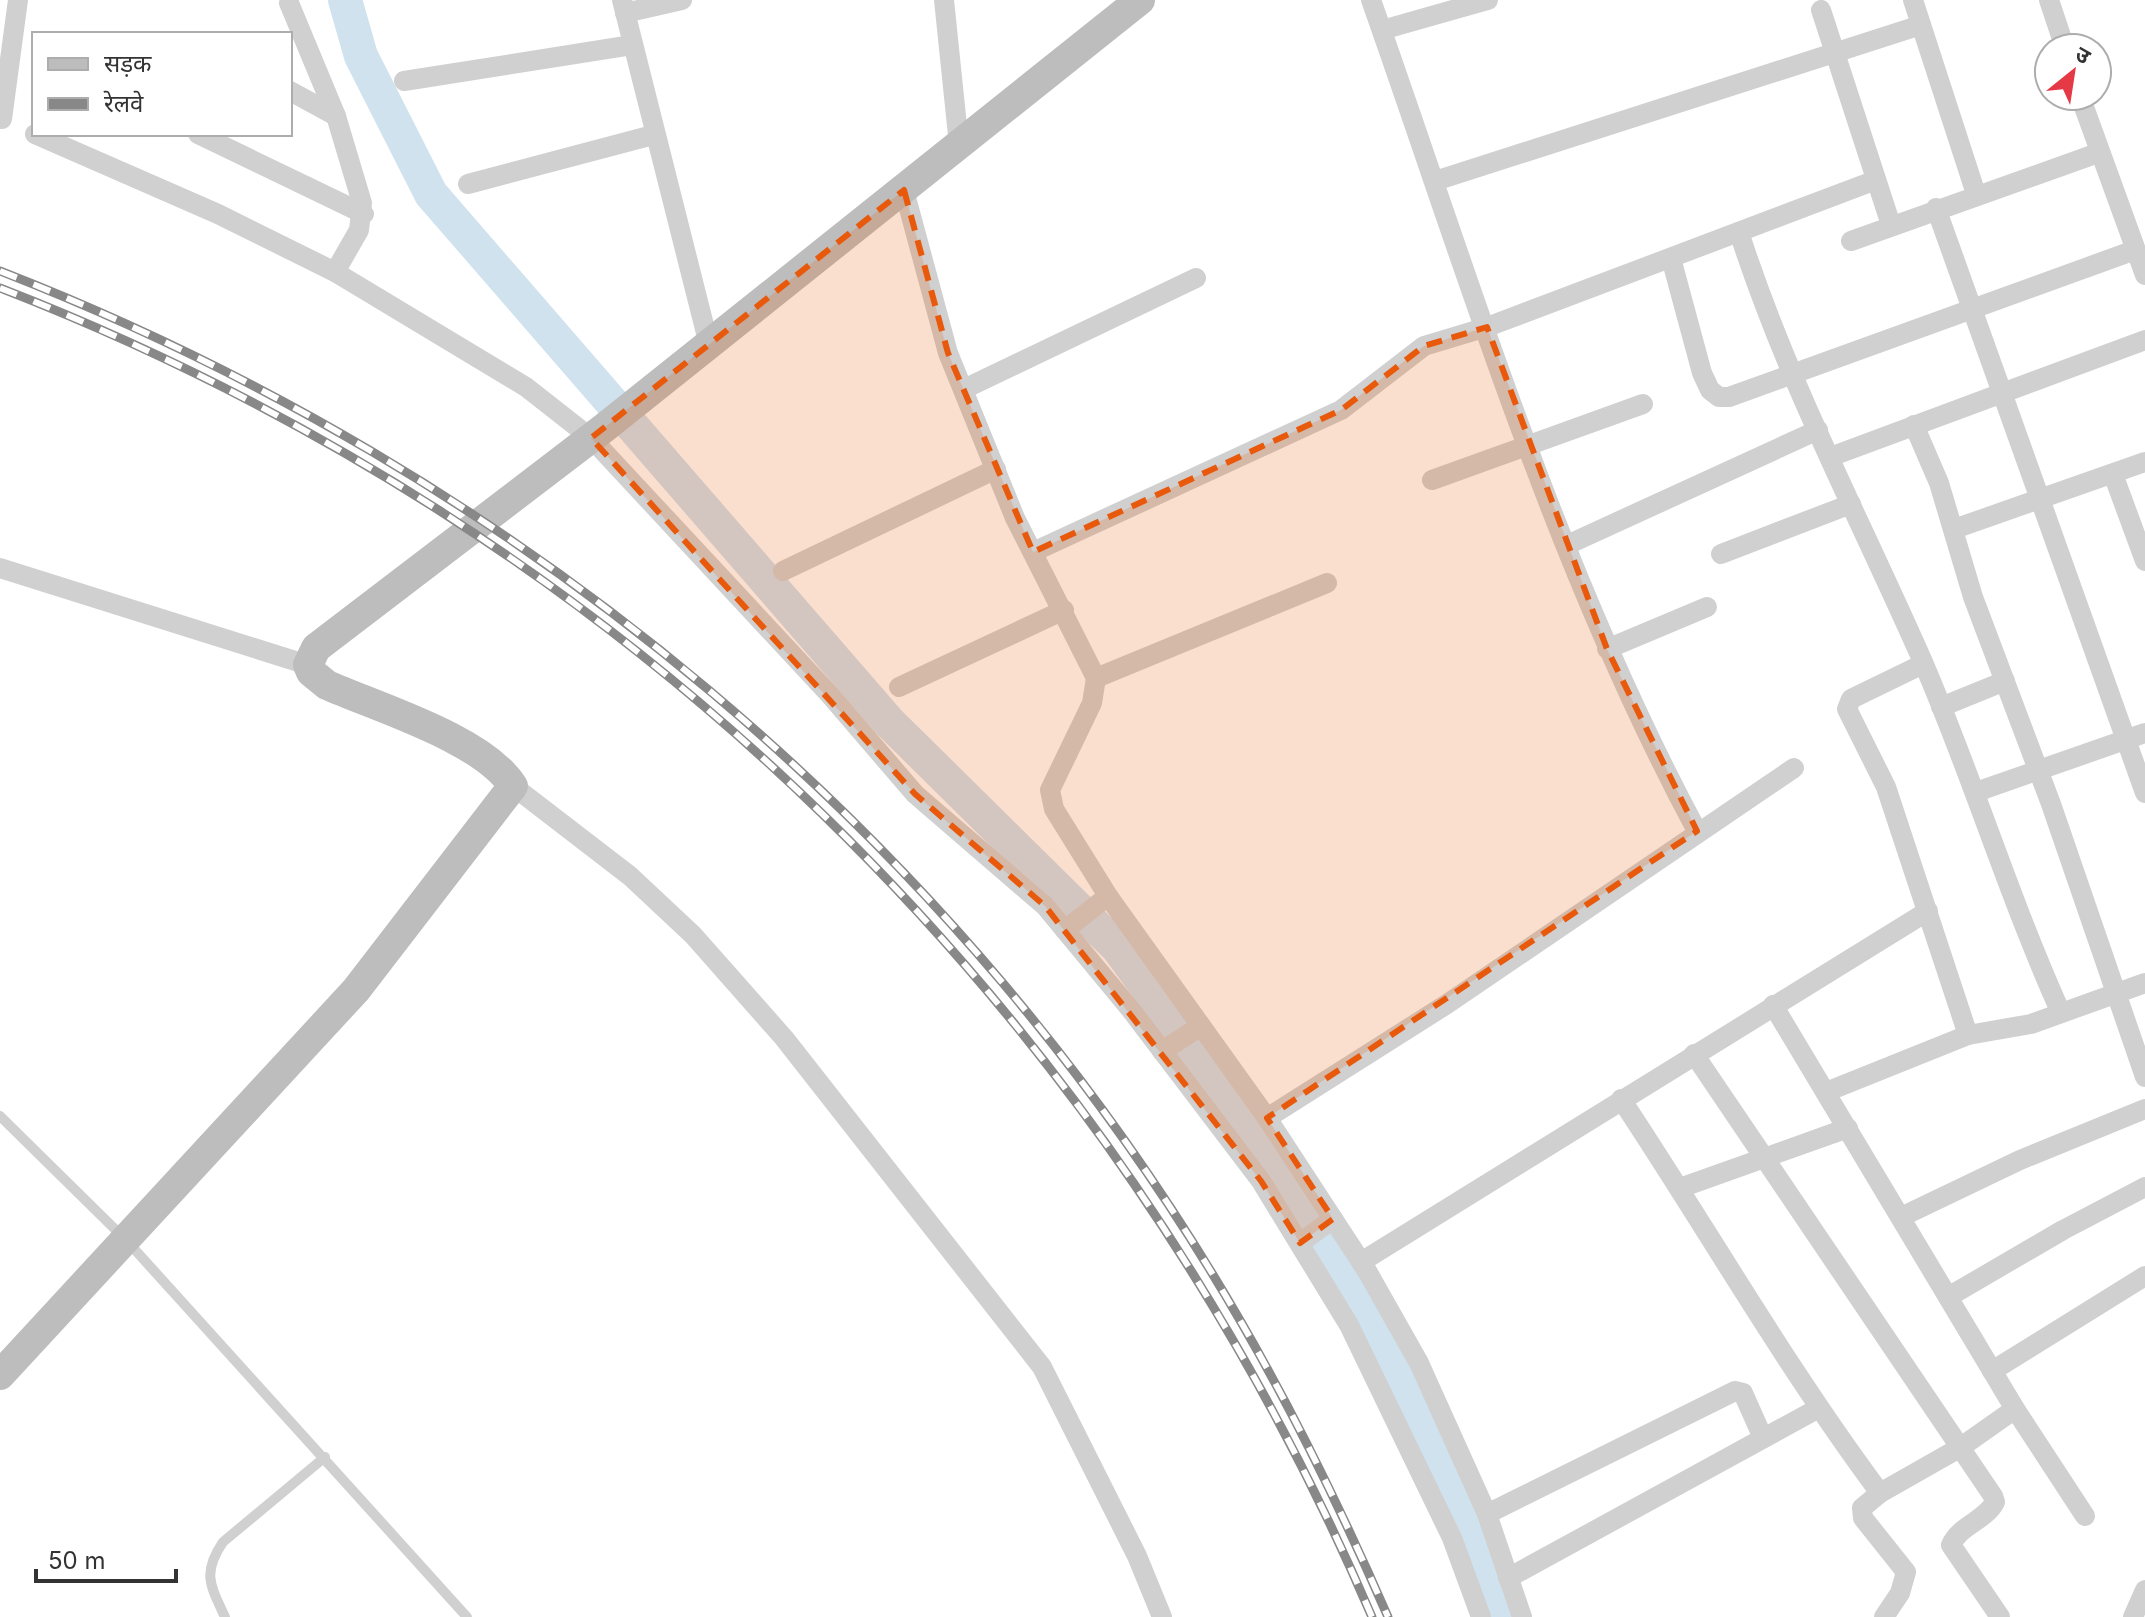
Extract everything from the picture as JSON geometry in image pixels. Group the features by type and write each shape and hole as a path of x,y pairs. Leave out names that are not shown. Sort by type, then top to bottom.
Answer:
{"street":[{"path":"18,0 1,119 32,133"},
{"path":"682,0 624,7 653,135 709,345"},
{"path":"944,0 959,145"},
{"path":"308,665 323,640 598,433 1140,0"},
{"path":"1371,0 1528,445 1607,649 1644,732 1697,831"},
{"path":"1382,30 1488,0"},
{"path":"1913,0 1976,194"},
{"path":"2049,0 2060,32"},
{"path":"289,3 336,116 364,214 359,230 335,272"},
{"path":"1821,10 1891,225"},
{"path":"1435,181 1921,25"},
{"path":"404,81 632,45"},
{"path":"292,92 336,116"},
{"path":"2085,112 2145,275"},
{"path":"468,184 653,135"},
{"path":"39,136 218,214 335,272 598,433 915,794 1045,906 1162,1051 1261,1181 1356,1339 1452,1538 1481,1617"},
{"path":"202,136 364,214"},
{"path":"1851,241 1936,208 2098,153"},
{"path":"1033,552 1341,410 1424,346 1487,327 1876,180"},
{"path":"904,190 948,353 1033,552 1096,678 1092,703 1055,776 1050,799 1108,896 1267,1118 1361,1262 1419,1363 1487,1514 1522,1617"},
{"path":"1936,208 2041,501 2135,736 2145,793"},
{"path":"1739,232 1771,327 1923,664 1976,792 2023,929 2061,1013"},
{"path":"1671,258 1684,314 1710,390 1719,397 1729,397 2135,250"},
{"path":"964,389 1196,278"},
{"path":"1830,457 2145,340"},
{"path":"1432,480 1643,404"},
{"path":"1914,425 1954,529 1973,597 2038,770 2145,1077"},
{"path":"1567,545 1818,430"},
{"path":"1954,529 2145,462"},
{"path":"783,571 996,469"},
{"path":"2113,474 2145,561"},
{"path":"1721,554 1851,504"},
{"path":"0,568 308,665 311,672 327,685 469,746 501,769 513,786 618,866 693,935 784,1038 1042,1367 1137,1556 1162,1617"},
{"path":"1096,678 1327,583"},
{"path":"1607,649 1707,607"},
{"path":"899,687 1064,610"},
{"path":"1923,664 1857,696 1847,705 1886,787 1968,1035"},
{"path":"1941,707 2005,681"},
{"path":"1976,792 2135,736"},
{"path":"1267,1118 1447,1004 1697,831 1794,768"},
{"path":"0,1375 127,1241 364,980 513,786"},
{"path":"1065,930 1108,896"},
{"path":"1361,1262 1928,911"},
{"path":"1826,1092 1968,1035 2031,1024 2145,983"},
{"path":"1773,1005 2015,1409 2085,1516"},
{"path":"1162,1051 1201,1026"},
{"path":"1694,1054 1961,1447 1995,1502 1988,1513 1956,1536 1951,1545 2000,1617"},
{"path":"1621,1099 1817,1409 1880,1493"},
{"path":"1901,1217 2020,1160 2145,1109"},
{"path":"1680,1188 1848,1128"},
{"path":"1948,1297 2063,1230 2145,1187"},
{"path":"1300,1243 1333,1219"},
{"path":"1992,1371 2145,1276"},
{"path":"1487,1514 1735,1391 1743,1393 1763,1438"},
{"path":"1508,1578 1817,1409"},
{"path":"1884,1617 1906,1576 1901,1563 1862,1514 1862,1508 1880,1493 1961,1447 2015,1409"},
{"path":"2133,1617 2145,1590"}],"lane":[{"path":"0,1116 127,1241 467,1617"},
{"path":"225,1617 209,1576 211,1560 223,1542 325,1457"}],"highlighted area":[{"path":"904,190 948,353 1033,552 1341,410 1424,346 1487,327 1607,649 1697,831 1267,1118 1333,1219 1300,1243 1261,1181 1045,906 915,794 591,438"}],"waterway":[{"path":"345,0 361,56 431,194 888,721 1118,948 1272,1159 1375,1332 1437,1458 1499,1617"}],"railway":[{"path":"0,271 190,354 373,452 547,565 710,691 862,831 1003,983 1129,1147 1241,1322 1281,1394 1319,1467 1388,1617"},
{"path":"0,288 227,389 441,511 639,653 821,813 987,990 1134,1184 1263,1394 1372,1617"}]}
